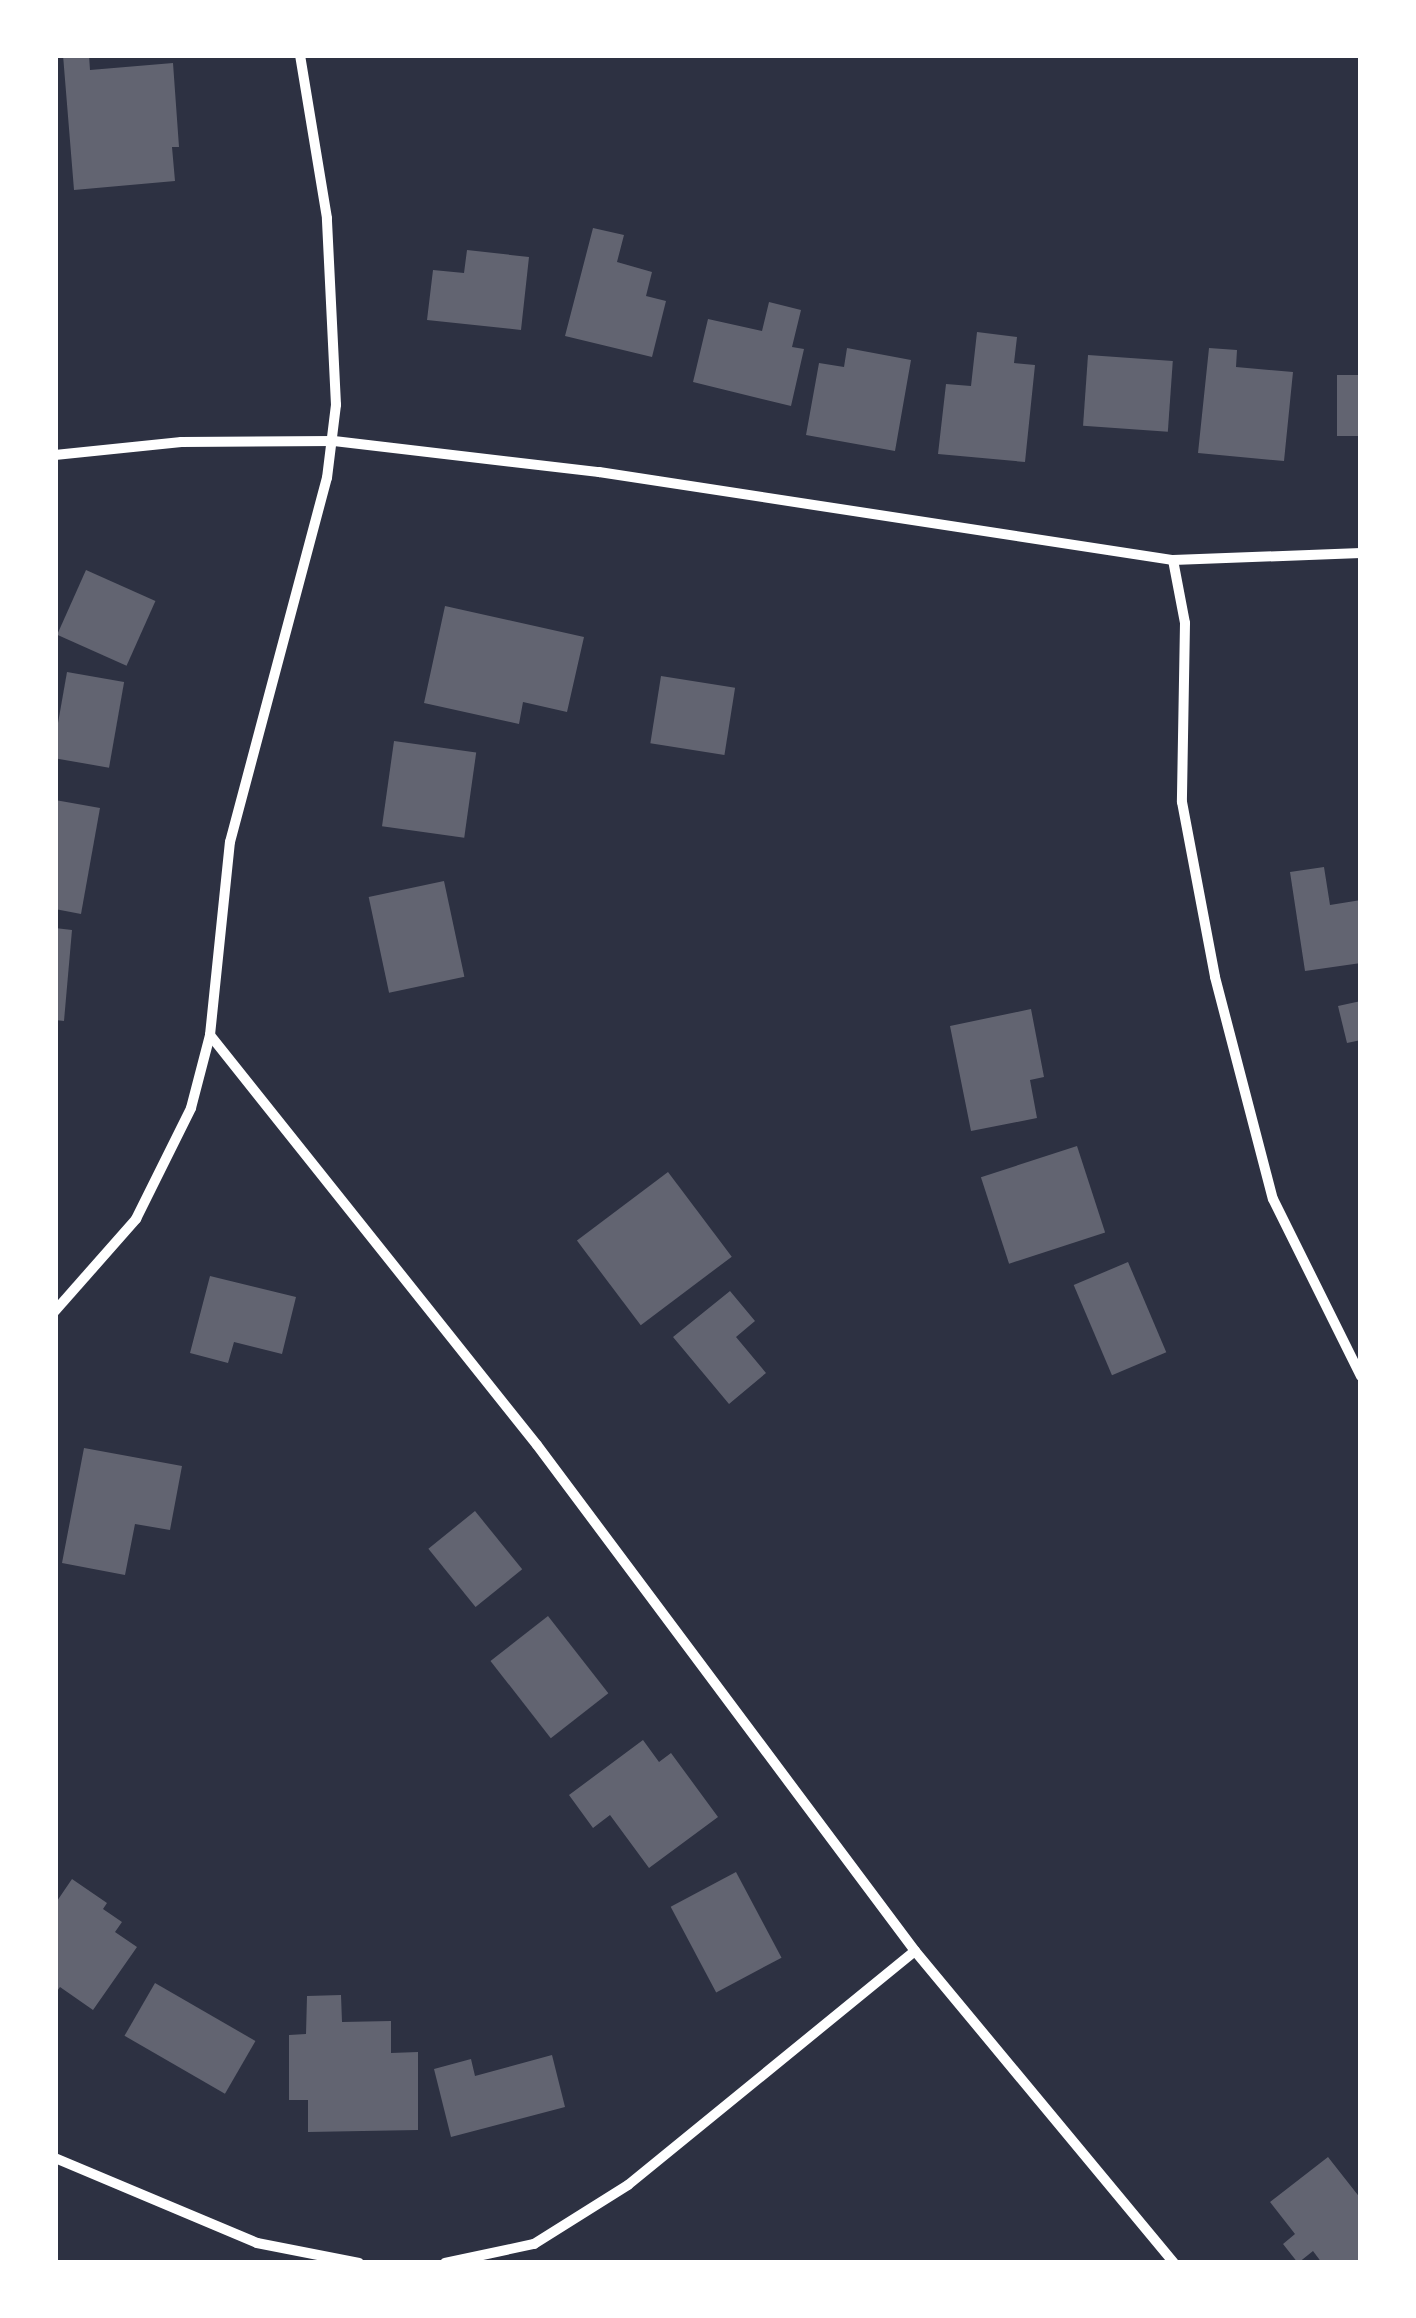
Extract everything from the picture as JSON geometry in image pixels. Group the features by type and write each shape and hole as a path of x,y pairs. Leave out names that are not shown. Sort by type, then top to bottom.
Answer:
{"street":[{"path":"55,1311 136,1220 191,1108 210,1034 230,842 334,441 327,218 300,55"},
{"path":"55,455 182,442 334,441 599,472 1173,560 1361,553"},
{"path":"1173,560 1185,623 1182,802 1215,977 1273,1199 1361,1376"},
{"path":"210,1034 538,1445 915,1951 1174,2263"},
{"path":"445,2263 534,2244 628,2185 915,1951"},
{"path":"55,2158 257,2243 359,2263"}],"building":[{"path":"63,55 89,55 90,70 173,63 179,147 172,147 175,181 74,190"},
{"path":"593,228 624,235 617,262 652,272 646,296 666,301 652,357 565,336"},
{"path":"467,250 529,257 521,330 427,320 433,270 464,273"},
{"path":"769,302 801,310 792,347 804,349 791,406 693,382 708,319 762,331"},
{"path":"977,332 1017,337 1014,363 1035,365 1025,462 938,454 946,384 971,386"},
{"path":"847,348 911,360 895,451 806,435 819,363 844,367"},
{"path":"1209,348 1237,350 1236,367 1293,372 1284,461 1198,453"},
{"path":"1088,355 1173,361 1168,432 1083,426"},
{"path":"1337,375 1361,375 1361,436 1337,436"},
{"path":"86,570 155,601 127,666 57,635"},
{"path":"445,606 584,637 567,712 523,702 519,724 424,703"},
{"path":"67,672 124,682 109,768 55,758"},
{"path":"661,676 735,688 724,755 650,743"},
{"path":"394,741 476,753 464,838 382,826"},
{"path":"55,800 100,808 81,914 55,909"},
{"path":"1324,867 1330,905 1361,900 1361,963 1305,971 1290,872"},
{"path":"444,881 464,977 389,993 369,897"},
{"path":"55,928 72,930 64,1021 55,1020"},
{"path":"1361,1001 1361,1040 1347,1043 1338,1006"},
{"path":"1031,1009 1044,1077 1030,1080 1037,1118 971,1131 950,1026"},
{"path":"1077,1146 1105,1233 1009,1264 981,1177"},
{"path":"668,1172 732,1257 641,1325 577,1241"},
{"path":"1128,1262 1166,1352 1112,1375 1074,1285"},
{"path":"210,1276 296,1297 282,1354 234,1342 228,1363 190,1353"},
{"path":"730,1291 755,1321 736,1337 766,1373 729,1404 673,1337"},
{"path":"84,1448 182,1466 170,1530 135,1524 125,1575 62,1563"},
{"path":"475,1511 522,1569 476,1607 428,1549"},
{"path":"548,1616 608,1693 551,1738 490,1661"},
{"path":"643,1740 659,1762 671,1753 718,1817 649,1868 610,1815 593,1828 569,1795"},
{"path":"736,1872 782,1958 716,1992 671,1907"},
{"path":"72,1879 107,1903 103,1909 122,1922 115,1932 137,1947 93,2010 60,1987 55,1994 55,1904"},
{"path":"155,1983 255,2041 225,2094 124,2036"},
{"path":"341,1995 342,2022 391,2021 391,2053 418,2052 418,2130 308,2132 308,2100 289,2100 289,2035 306,2034 307,1996"},
{"path":"552,2055 565,2107 451,2137 434,2069 471,2059 475,2076"},
{"path":"1328,2157 1361,2199 1361,2263 1322,2263 1313,2251 1298,2263 1283,2244 1295,2234 1270,2202"}]}
